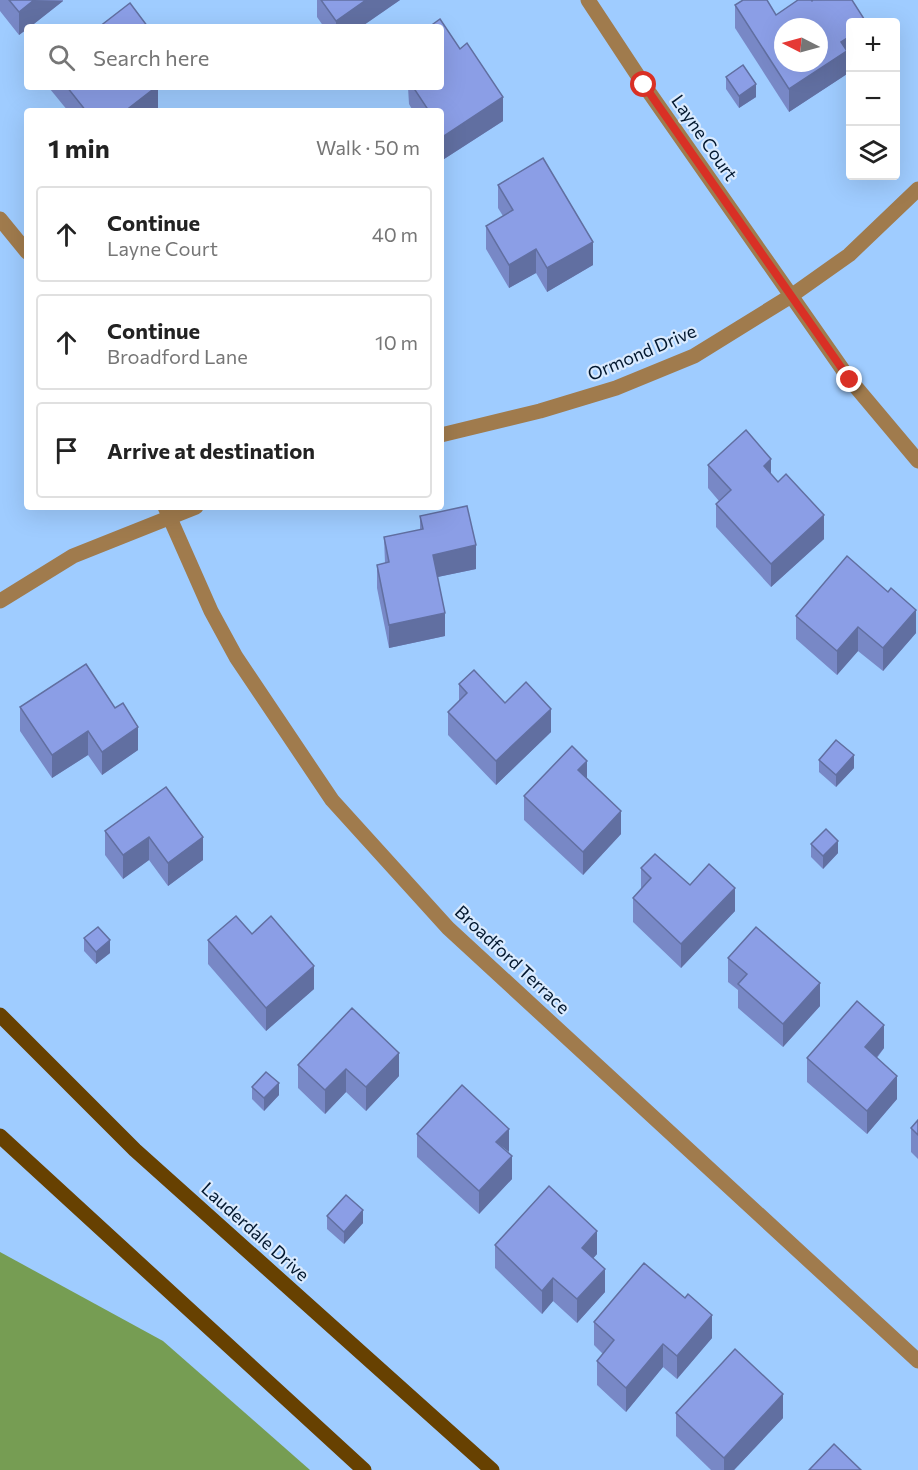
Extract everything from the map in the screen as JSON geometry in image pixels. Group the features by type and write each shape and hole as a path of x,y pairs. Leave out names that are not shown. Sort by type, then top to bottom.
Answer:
{"main road":[{"name":"Lauderdale Drive","path":"0,1015 135,1150 492,1470"},
{"path":"0,1136 364,1470"}],"street":[{"name":"Layne Court","path":"588,0 644,85 850,380 918,461"},
{"name":"Ormond Drive","path":"444,434 540,411 616,388 694,356 791,296 849,255 918,189"},
{"path":"0,219 24,248"},
{"path":"0,601 73,556 167,512"},
{"name":"Broadford Terrace","path":"167,512 211,611 236,657 332,800 448,928 918,1361"}],"green space":[{"path":"0,1252 163,1341 310,1470 0,1470"}],"building":[{"path":"9,0 34,0 19,12"},
{"path":"321,0 366,0 336,21"},
{"path":"743,0 767,0 776,15 798,0 852,0 863,18 846,18 846,39 841,42 846,52 828,63 828,18 774,18 774,66 735,5"},
{"path":"130,3 146,24 103,24"},
{"path":"440,19 443,24 433,24"},
{"path":"444,25 460,49 467,43 503,97 444,136 444,108 427,108 415,90 444,90"},
{"path":"743,65 756,84 739,96 726,77"},
{"path":"778,72 815,72 789,89"},
{"path":"69,90 152,90 129,108 84,108"},
{"path":"543,158 593,242 547,268 536,249 509,265 486,226 513,210 498,185"},
{"path":"746,430 771,459 764,466 778,482 786,474 824,515 771,564 716,504 731,490 708,465"},
{"path":"467,506 476,545 433,555 445,613 389,625 377,565 389,562 384,537 423,529 420,516"},
{"path":"847,556 888,592 891,588 916,610 883,648 858,627 837,651 796,616"},
{"path":"86,664 115,708 123,703 138,727 102,752 88,731 52,755 20,707"},
{"path":"474,670 505,703 526,682 551,709 496,761 448,712 467,693 459,684"},
{"path":"836,740 854,755 836,775 819,760"},
{"path":"572,746 587,761 578,770 621,811 583,852 524,796"},
{"path":"166,787 203,837 168,863 149,837 123,855 105,831"},
{"path":"826,829 838,841 823,856 811,844"},
{"path":"655,854 690,885 709,864 735,888 681,944 633,898 651,878 641,868"},
{"path":"236,916 252,934 271,916 314,966 266,1008 208,940"},
{"path":"98,927 110,940 96,952 84,938"},
{"path":"756,927 820,983 783,1024 738,984 747,974 728,958"},
{"path":"857,1001 884,1025 865,1047 897,1076 867,1111 807,1058"},
{"path":"352,1008 399,1053 366,1087 346,1069 325,1090 298,1065"},
{"path":"266,1072 279,1083 264,1098 252,1087"},
{"path":"462,1085 509,1129 496,1142 512,1156 479,1191 417,1134"},
{"path":"918,1120 918,1135 911,1128"},
{"path":"549,1186 597,1231 582,1248 605,1269 577,1299 553,1278 542,1291 495,1245"},
{"path":"346,1195 363,1210 344,1232 327,1216"},
{"path":"644,1263 685,1298 688,1294 712,1315 677,1356 663,1344 626,1388 597,1361 614,1340 594,1322"},
{"path":"735,1349 783,1394 724,1458 676,1413"},
{"path":"834,1444 861,1470 809,1470"}],"route":[{"path":"644,85 850,380"}]}
